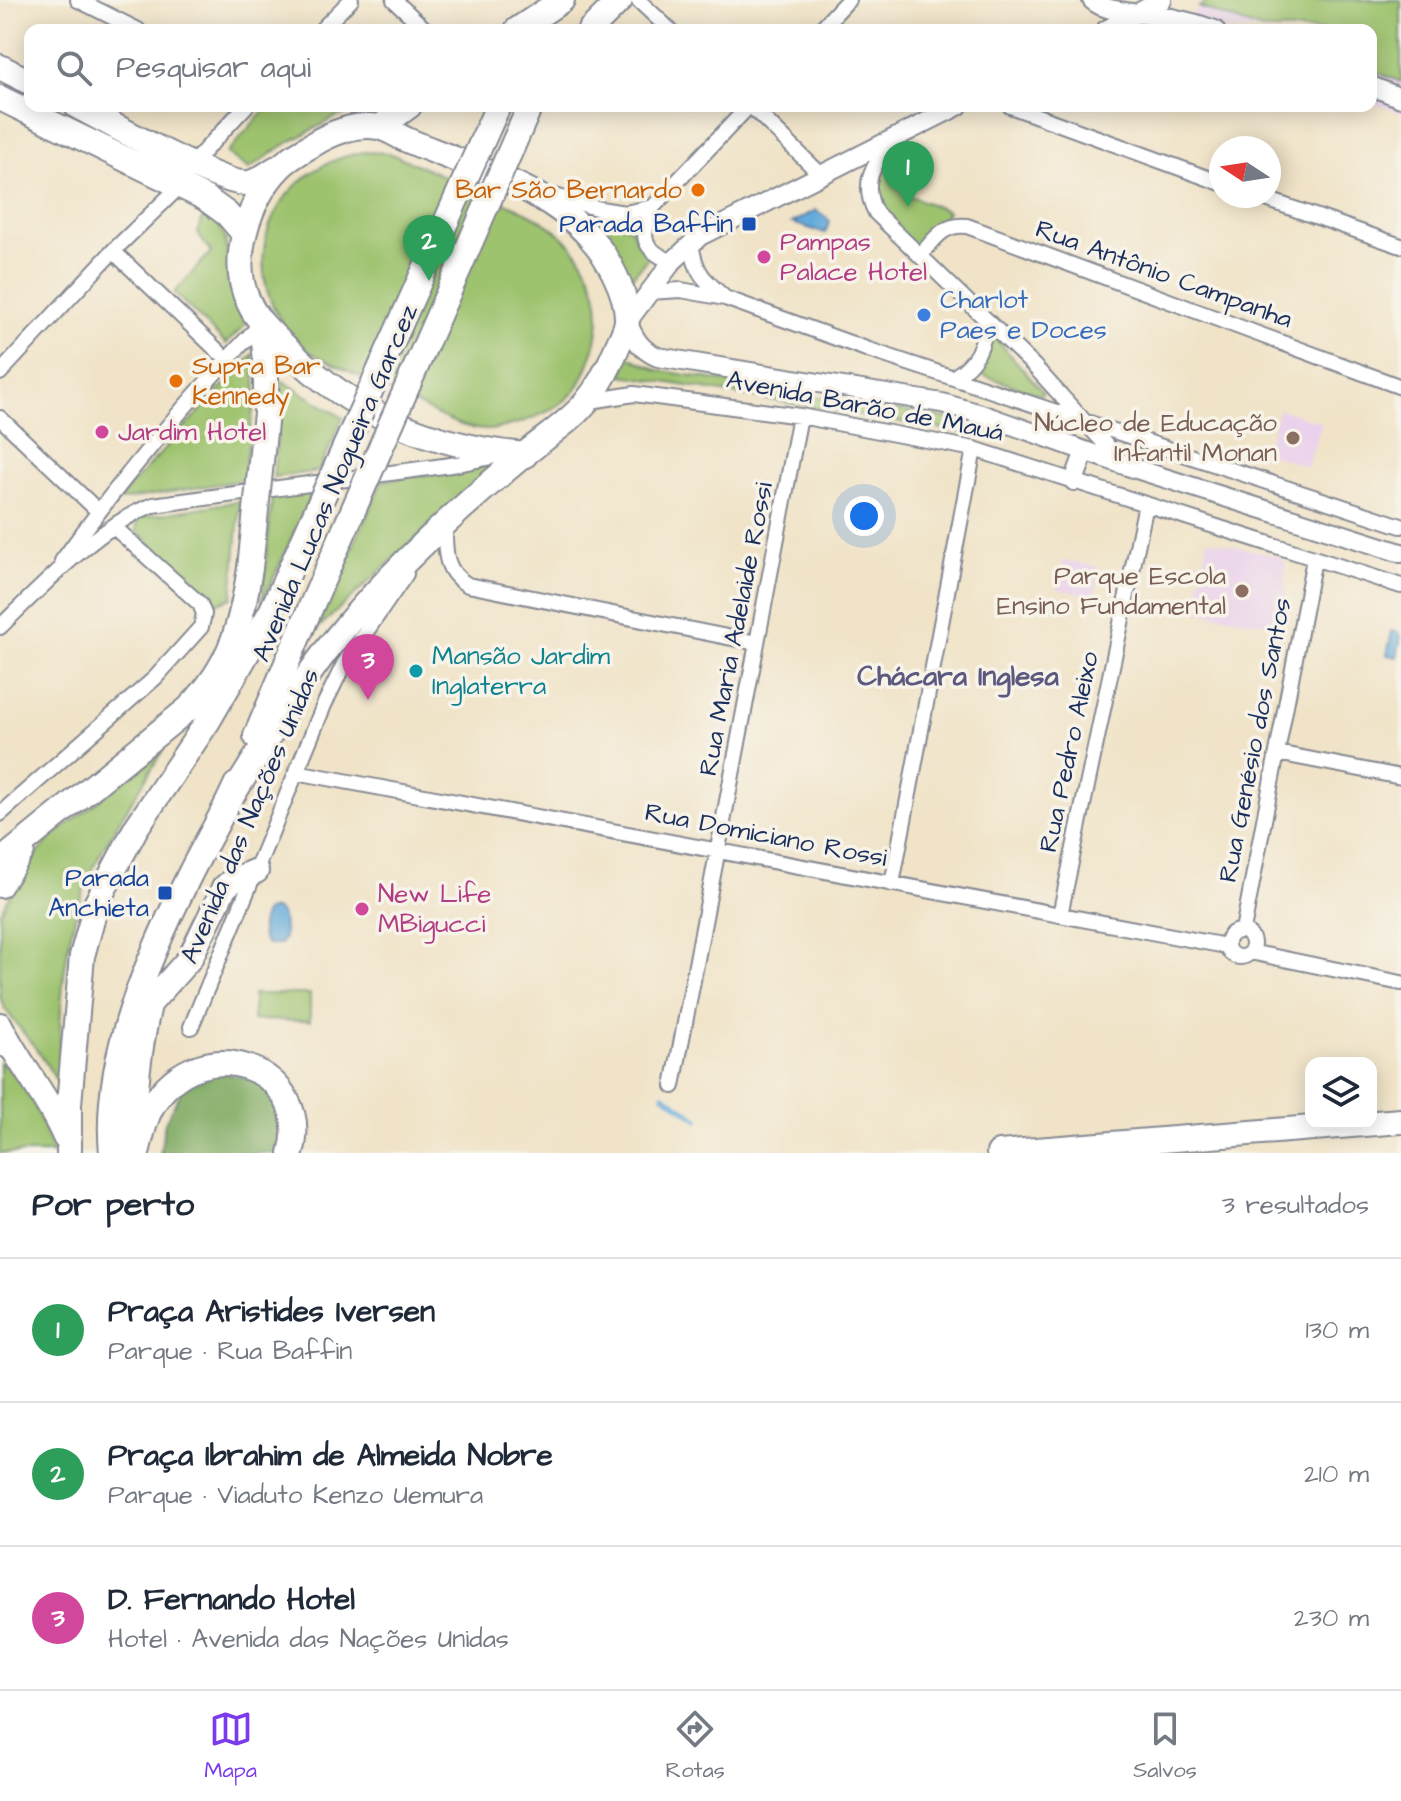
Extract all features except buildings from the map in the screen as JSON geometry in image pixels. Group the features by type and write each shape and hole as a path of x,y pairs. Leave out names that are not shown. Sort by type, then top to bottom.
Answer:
{"main road":[{"path":"526,24 563,0"},
{"path":"547,24 563,0"},
{"path":"596,24 620,0"},
{"path":"0,67 24,79"},
{"path":"0,98 24,110"},
{"path":"28,112 218,206 244,234"},
{"path":"89,112 208,174 237,183 248,183 325,137 349,129 380,127 526,187 574,221 601,249 616,279 627,322"},
{"path":"380,127 401,112"},
{"name":"Avenida Lucas Nogueira Garcez","path":"69,1149 71,1081 82,956 97,902 136,828 208,721 272,610 495,112"},
{"name":"Avenida Lucas Nogueira Garcez","path":"112,1153 112,1094 122,1044 144,978 188,879 230,799 527,112"},
{"path":"282,165 267,183 244,234 242,285 249,305 262,323 303,365 351,400 404,427 437,439 516,454"},
{"name":"Avenida das Nações Unidas","path":"230,799 335,639 419,549 516,454 567,424 590,401 627,322"},
{"name":"Avenida Lucas Nogueira Garcez","path":"0,862 189,708 214,681 227,658 236,635 250,568 266,413 262,323"},
{"path":"0,885 32,836"},
{"path":"150,1003 190,958 224,888 232,881 256,871"},
{"name":"Avenida Lucas Nogueira Garcez","path":"135,1153 136,1069 150,1003 188,879"},
{"path":"4,1038 49,1102 69,1149"},
{"path":"135,1153 147,1116 169,1085 191,1068 226,1062 238,1063 268,1078 283,1095 295,1130 291,1153"},
{"path":"999,1153 1401,1121"}],"street":[{"path":"78,0 126,24"},
{"path":"327,24 351,0"},
{"path":"394,0 420,24"},
{"path":"638,0 664,24"},
{"path":"826,24 848,0"},
{"path":"1092,0 1096,5 1114,10 1139,12 1190,24"},
{"path":"1117,24 1162,0"},
{"path":"1377,88 1401,98"},
{"path":"192,164 240,112"},
{"path":"672,262 656,254 645,241 645,229 653,207 744,112"},
{"path":"756,112 820,174"},
{"name":"Avenida das Nações Unidas","path":"627,322 672,262 700,236 946,112"},
{"path":"1026,112 1209,179"},
{"path":"897,136 874,164 868,183 871,203 884,222 1034,366 1126,466"},
{"path":"0,373 113,251 179,187"},
{"path":"526,187 609,211 632,213 653,207"},
{"path":"1281,204 1401,246"},
{"name":"Rua Antônio Campanha","path":"920,256 944,229 952,225 967,226 1401,387"},
{"name":"Avenida Barão de Mauá","path":"691,243 695,267 725,298"},
{"path":"113,251 219,352"},
{"name":"Avenida Barão de Mauá","path":"649,292 681,290 725,298 869,350 1401,526"},
{"path":"954,377 976,359 987,321"},
{"name":"Avenida Barão de Mauá","path":"627,322 638,344 658,357 942,403 1126,466 1401,553"},
{"path":"51,576 98,511 262,323"},
{"name":"Avenida Barão de Mauá","path":"590,401 634,394 800,416 974,449 1401,586"},
{"name":"Rua Maria Adelaide Rossi","path":"673,1086 800,416"},
{"path":"0,418 98,511"},
{"path":"892,884 974,449"},
{"path":"1074,481 1085,451"},
{"path":"0,627 51,576 131,514 153,505 516,454"},
{"name":"Rua Pedro Aleixo","path":"1060,915 1146,504"},
{"path":"445,524 449,566 453,575 468,585 757,643"},
{"path":"0,814 155,678 201,627 203,609 114,527"},
{"name":"Avenida das Nações Unidas","path":"191,1027 344,664 409,570 419,549"},
{"name":"Rua Genésio dos Santos","path":"1243,930 1314,559"},
{"path":"1277,753 1401,777"},
{"name":"Rua Domiciano Rossi","path":"296,772 1226,946"},
{"path":"1250,952 1253,942 1243,930 1228,936 1226,946 1234,956 1250,952 1401,983"}],"shaded area":[{"path":"1199,7 1246,24 1186,24"},
{"path":"1377,72 1401,82 1401,113 1377,104"},
{"name":"Núcleo de Educação Infantil Monan","path":"1279,409 1322,423 1307,467 1265,452"},
{"name":"Parque Escola Ensino Fundamental","path":"1208,540 1281,557 1285,563 1286,601 1280,626 1194,611"},
{"path":"1064,560 1099,567 1095,596 1057,589"}],"green space":[{"path":"1211,0 1401,0 1401,82 1377,72 1377,24 1246,24 1199,7"},
{"path":"263,112 355,112 336,117 284,145 249,169 227,153"},
{"path":"364,152 389,153 522,210 548,225 579,255 596,292 599,313 597,334 583,377 575,391 564,401 536,417 515,424 495,429 474,429 440,416 302,347 280,319 267,289 263,259 268,229 282,202 302,180 330,162"},
{"path":"885,165 893,185 902,193 948,211 918,252 889,222 873,193 877,168"},
{"path":"205,211 215,220 225,238 231,288 245,325 226,344 174,293 211,252 197,233"},
{"path":"602,223 631,229 641,249 649,256 631,279"},
{"path":"992,334 1043,392 1041,395 976,373"},
{"path":"253,354 256,391 243,480 116,501"},
{"path":"629,357 657,370 960,420 972,434 622,375"},
{"path":"283,381 343,418 319,471 273,477"},
{"path":"496,465 316,630 382,481"},
{"path":"312,494 262,603 272,496"},
{"path":"240,501 232,598 217,603 136,530 138,518"},
{"path":"163,750 99,856 77,910 62,998 60,1086 5,1009 0,997 0,913 23,870 52,837"},
{"path":"253,994 310,994 310,1021 253,1020"},
{"path":"0,1062 18,1080 33,1103 52,1153 0,1153"},
{"path":"205,1072 251,1080 270,1093 283,1119 279,1153 160,1153 165,1122 187,1081"}],"water":[{"path":"816,210 830,221 825,233 792,223"},
{"path":"1392,631 1401,636 1397,657 1387,655"},
{"path":"275,909 282,918 284,938 280,944 266,944 261,924 266,911"}],"waterway":[{"path":"664,1095 698,1119"}],"place":[{"name":"Bar São Bernardo","path":"698,190"},
{"name":"Praça Aristides Iversen","path":"908,207"},
{"name":"Parada Baffin","path":"749,224"},
{"name":"Pampas Palace Hotel","path":"764,257"},
{"name":"Praça Ibrahim de Almeida Nobre","path":"429,281"},
{"name":"Charlot Paes e Doces","path":"924,315"},
{"name":"Supra Bar Kennedy","path":"176,381"},
{"name":"Jardim Hotel","path":"102,432"},
{"name":"Núcleo de Educação Infantil Monan","path":"1293,438"},
{"name":"Parque Escola Ensino Fundamental","path":"1242,591"},
{"name":"Mansão Jardim Inglaterra","path":"416,671"},
{"name":"D. Fernando Hotel","path":"368,700"},
{"name":"Parada Anchieta","path":"165,893"},
{"name":"New Life MBigucci","path":"362,909"}],"district":[{"name":"Chácara Inglesa","path":"958,676"}]}
